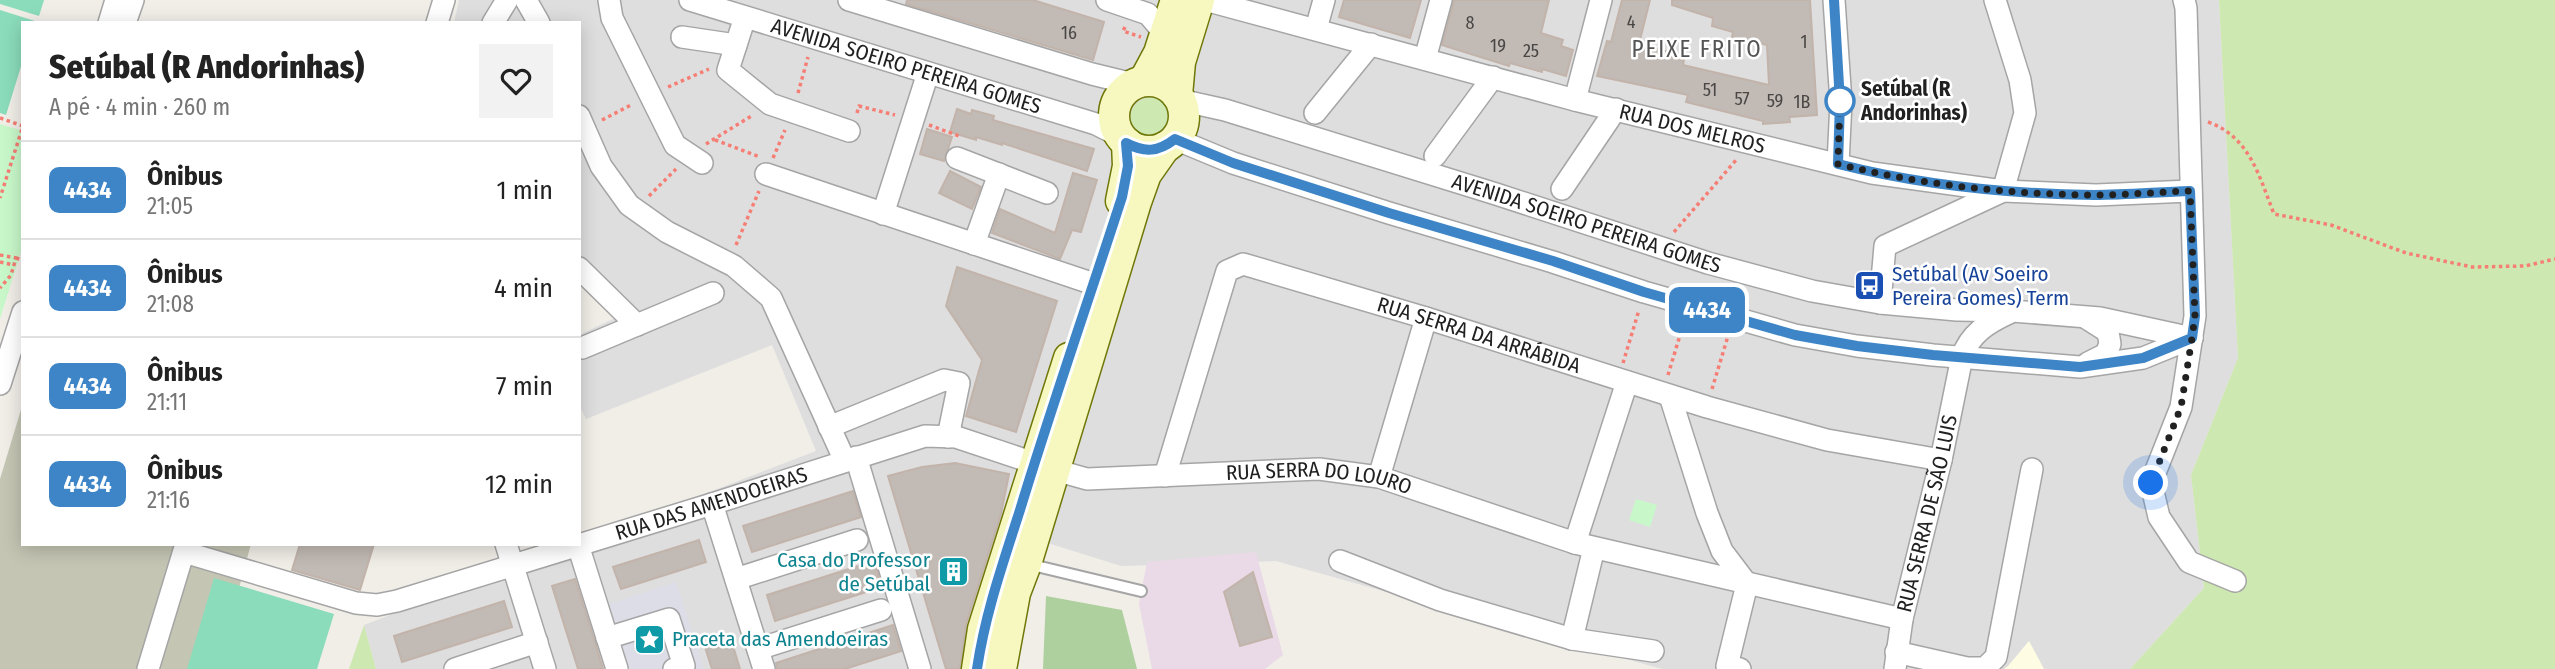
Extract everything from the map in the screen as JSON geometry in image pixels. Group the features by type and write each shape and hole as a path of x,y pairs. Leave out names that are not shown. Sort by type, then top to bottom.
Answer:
{"main road":[{"path":"1001,669 1015,593 1026,564 1045,466 1094,284 1122,197 1128,166 1123,139 1115,125 1117,101 1124,92 1138,83 1159,53 1176,0"},
{"path":"977,669 983,629 1045,466 1146,174 1184,120 1178,97 1180,62 1199,0"},
{"name":"AVENIDA SOEIRO PEREIRA GOMES","path":"1138,83 1156,82 1168,86 1178,97"},
{"name":"AVENIDA SOEIRO PEREIRA GOMES","path":"1123,139 1138,149 1152,151 1170,143"}],"street":[{"path":"109,21 116,0"},
{"path":"126,21 133,0"},
{"path":"439,21 444,0"},
{"path":"494,21 507,0"},
{"path":"526,0 538,21"},
{"path":"539,0 539,21"},
{"path":"609,0 612,18 675,145 702,163"},
{"name":"AVENIDA SOEIRO PEREIRA GOMES","path":"690,0 1096,124 1123,139"},
{"name":"AVENIDA SOEIRO PEREIRA GOMES","path":"849,0 1101,77 1138,83"},
{"path":"1107,0 1148,14 1165,34"},
{"name":"RUA DOS MELROS","path":"1205,0 1575,100 1872,173 2003,191 2096,195 2190,191"},
{"path":"1316,29 1324,0"},
{"path":"1425,59 1441,0"},
{"path":"1575,100 1601,0"},
{"path":"1834,0 1840,102 1838,164"},
{"path":"1881,303 1885,246 2003,191 2025,113 2020,80 1995,0"},
{"path":"2183,0 2186,8 2195,316 2181,407 2151,483 2159,517 2189,562 2235,581"},
{"path":"745,17 729,70 770,104 849,131"},
{"path":"682,37 736,46"},
{"path":"1315,113 1371,44"},
{"path":"883,214 928,73"},
{"path":"1434,156 1493,77"},
{"name":"AVENIDA SOEIRO PEREIRA GOMES","path":"1178,97 1496,194 1708,263 1812,291 1881,303 2085,317 2192,338"},
{"path":"1562,189 1616,109"},
{"path":"581,128 584,145 629,205 667,232 729,264 771,298 830,427 850,459 920,669"},
{"name":"AVENIDA SOEIRO PEREIRA GOMES","path":"1170,143 1376,209 1795,335 1857,346 2080,367 2143,358 2192,338"},
{"path":"957,158 1047,193"},
{"path":"766,174 1094,284"},
{"path":"974,244 999,174"},
{"name":"RUA SERRA DA ARRÁBIDA","path":"1164,476 1227,271 1243,264 1426,318 1707,407 1828,440 1941,460"},
{"path":"581,270 636,326"},
{"path":"582,348 713,293"},
{"path":"1962,357 1967,344 1988,322 2012,311"},
{"path":"2080,367 2106,354 2110,344 2108,332 2085,317"},
{"path":"0,384 21,318"},
{"path":"1379,477 1426,318"},
{"name":"RUA SERRA DE SÃO LUIS","path":"1896,660 1902,619 1941,460 1962,357"},
{"path":"830,427 944,380 959,383 948,437"},
{"path":"1572,639 1584,545 1627,382"},
{"path":"1670,396 1712,525 1723,551 1747,584 1731,668"},
{"name":"RUA DAS AMENDOEIRAS","path":"581,544 925,436 956,437 1045,466"},
{"name":"RUA SERRA DO LOURO","path":"1045,466 1087,479 1319,469 1379,477 1584,545 1902,619"},
{"path":"1896,660 1985,668 1996,657 2032,469"},
{"path":"712,504 761,659 881,610"},
{"path":"736,579 858,540"},
{"path":"507,546 545,669"},
{"name":"RUA DAS AMENDOEIRAS","path":"185,548 356,603 377,605 575,546"},
{"path":"578,546 617,669"},
{"path":"148,669 185,548"},
{"path":"1340,561 1440,600 1572,639 1653,651"},
{"path":"607,638 669,619 684,666 674,669"},
{"path":"455,669 537,642"}],"lane":[{"path":"1026,564 1141,591"}],"path":[{"path":"713,140 772,162 793,112 814,38"},
{"path":"2188,115 2227,128 2253,160 2274,214 2331,225 2406,253 2472,267 2525,265 2555,259"},
{"path":"0,118 21,125"},
{"path":"0,198 21,132"},
{"path":"1719,180 1736,161"},
{"path":"729,264 766,174"},
{"path":"0,255 21,259"},
{"path":"0,288 11,275 16,258"},
{"path":"0,262 14,265"},
{"path":"1627,382 1622,365 1640,304"},
{"path":"1707,407 1733,317"}],"shaded area":[{"path":"459,0 2219,0 2238,358 2191,475 2204,588 2130,669 1662,669 1276,561 1121,566 1003,529 975,669 376,669 364,625 569,546 581,546 581,541 816,451 772,345 586,419 581,409 581,334 636,308 581,265 581,21 454,21"},
{"path":"21,410 21,546 250,546 217,669 0,669 0,479"},
{"path":"1256,552 1283,655 1265,669 1152,669 1139,604 1147,562"},
{"name":"Praceta das Amendoeiras","path":"676,582 704,669 614,669 594,609"},
{"path":"2029,641 2044,669 2004,669 2008,666"}],"green space":[{"path":"0,0 44,0 39,16 0,4"},
{"path":"2219,0 2555,0 2555,669 2130,669 2204,588 2191,475 2238,358"},
{"path":"0,10 35,21 21,21 21,66 6,115 0,113"},
{"path":"1152,97 1167,104 1174,119 1167,134 1152,141 1137,134 1130,119 1137,104"},
{"path":"0,124 21,130 21,251 0,319"},
{"path":"1636,499 1657,505 1650,527 1629,520"},
{"path":"214,578 334,614 317,669 187,669"},
{"path":"1046,596 1122,610 1137,669 1043,669"},
{"path":"364,625 376,669 349,669"}],"building":[{"path":"907,0 1033,0 1104,22 1093,60 906,4"},
{"path":"1344,0 1421,0 1410,38 1339,17"},
{"path":"1454,0 1549,0 1541,33 1563,40 1561,46 1573,50 1566,76 1510,63 1509,66 1442,45"},
{"path":"1622,0 1650,0 1639,44 1674,53 1672,57 1684,60 1683,65 1769,85 1767,45 1732,37 1733,32 1712,26 1713,18 1672,5 1672,0 1810,0 1817,115 1789,117 1790,122 1763,124 1763,121 1686,102 1688,95 1597,76 1607,41 1611,42"},
{"path":"957,109 971,114 972,110 994,116 993,120 1094,149 1087,171 1002,143 976,137 976,140 950,132"},
{"path":"927,129 952,137 944,161 920,154"},
{"path":"950,171 981,187 972,209 939,193"},
{"path":"1073,173 1097,180 1081,232 1072,230 1060,259 992,233 1000,209 1055,233"},
{"path":"957,267 1057,301 1016,432 966,416 982,360 946,306"},
{"name":"Casa do Professor de Setúbal","path":"955,463 1009,474 1001,514 966,624 960,669 946,669 888,476 922,467"},
{"path":"853,491 861,517 752,552 743,526"},
{"path":"699,540 706,562 621,589 613,567"},
{"path":"299,546 373,546 360,590 292,570"},
{"path":"874,561 882,587 775,621 767,595"},
{"path":"1253,572 1272,637 1240,646 1224,592"},
{"path":"575,579 603,669 578,669 552,586"},
{"path":"504,601 512,627 402,662 394,636"},
{"path":"893,625 901,651 845,669 777,669 776,663"},
{"path":"730,636 740,669 712,669 704,644"}],"bus line":[{"name":"4434","path":"977,669 983,629 1042,436 1122,197 1128,166 1126,143 1138,149 1152,151 1175,139 1233,163 1389,213 1553,261 1644,292 1795,335 1933,355 2080,367 2143,358 2192,338 2195,316 2190,191 2096,195 2003,191 1872,173 1838,164 1840,102 1834,0"}],"place":[{"name":"Setúbal (R Andorinhas)","path":"1840,101"},
{"name":"Setúbal (Av Soeiro Pereira Gomes) Term","path":"1869,286"},
{"name":"Casa do Professor de Setúbal","path":"953,572"},
{"name":"Praceta das Amendoeiras","path":"649,639"}],"district":[{"name":"PEIXE FRITO","path":"1697,49"}],"route":[{"path":"1840,101 1838,164 1872,173 2003,191 2096,195 2190,191 2195,316 2181,407 2151,483"}]}
